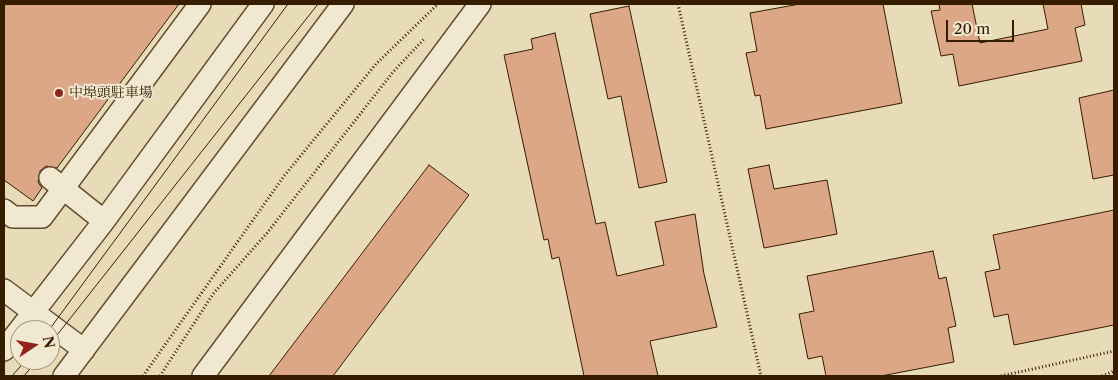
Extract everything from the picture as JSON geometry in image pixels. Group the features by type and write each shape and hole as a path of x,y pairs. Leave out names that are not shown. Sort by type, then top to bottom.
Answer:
{"street":[{"path":"4,210 13,217 42,217 56,183 200,4"},
{"path":"4,350 104,221 263,4"},
{"path":"64,376 343,4"},
{"path":"203,376 480,4"},
{"path":"56,183 104,221"},
{"path":"4,290 84,350"}],"path":[{"path":"143,376 284,176 376,64 438,4"},
{"path":"678,4 761,376"},
{"path":"160,376 213,294 267,233 393,72 425,38"},
{"path":"1001,376 1114,351"},
{"path":"1102,376 1114,371"}],"building":[{"name":"中埠頭駐車場","path":"4,4 179,4 57,168 46,166 40,171 38,182 42,188 33,201 4,180"},
{"path":"800,4 883,4 902,103 766,129 760,95 755,96 746,53 757,51 750,13"},
{"path":"939,4 972,4 980,43 1048,29 1043,4 1081,4 1085,25 1075,28 1082,61 959,86 953,54 941,56 931,11 940,10"},
{"path":"629,6 667,182 639,188 621,96 608,99 590,14"},
{"path":"555,33 596,224 605,222 617,276 664,265 655,222 695,214 704,274 717,327 650,341 658,376 584,376 559,257 552,259 548,239 544,240 504,55 533,49 531,39"},
{"path":"1114,90 1114,175 1093,179 1079,98"},
{"path":"429,165 469,195 333,376 269,376"},
{"path":"769,165 774,189 827,180 837,234 764,248 748,169"},
{"path":"1114,210 1114,325 1014,345 1008,314 994,317 985,272 1000,269 993,235"},
{"path":"933,251 939,279 946,277 956,326 948,328 954,362 881,376 826,376 822,356 808,359 799,314 814,311 807,276"}],"tram line":[{"path":"56,320 288,4"},
{"path":"60,331 318,4"},
{"path":"12,376 17,370"},
{"path":"24,376 29,370"}],"place":[{"name":"中埠頭駐車場","path":"59,93"}]}
